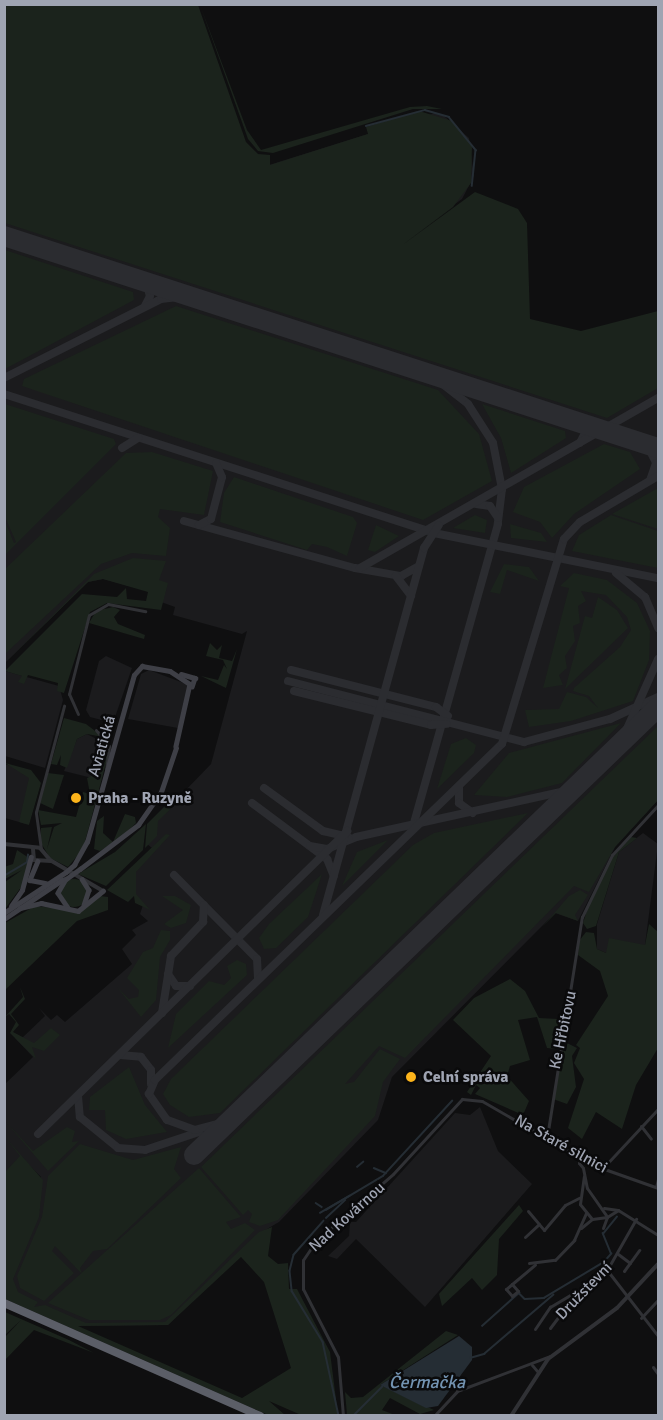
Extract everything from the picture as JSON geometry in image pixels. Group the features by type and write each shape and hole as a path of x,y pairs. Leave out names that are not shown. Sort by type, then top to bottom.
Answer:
{"highway":[{"path":"4,1303 260,1416"},
{"path":"4,1308 249,1416"}],"main road":[{"name":"Aviatická","path":"4,912 62,878 80,869 133,831 164,784 190,694 188,681 170,671 139,668 117,734 86,846 62,878 4,919"},
{"path":"4,912 19,897 31,856"},
{"path":"39,861 30,876 32,882 62,878 58,891 61,903 72,909 84,906 103,891"},
{"path":"82,879 89,891 84,906"},
{"path":"20,908 41,903 78,911 103,891"}],"street":[{"path":"78,714 69,695 89,615 102,605 145,611"},
{"path":"64,706 36,812 38,841 52,861 103,891"},
{"path":"96,730 109,746 107,773"},
{"name":"Ke Hřbitovu","path":"547,1137 581,924 612,855 658,805"},
{"path":"31,856 38,841"},
{"path":"4,844 22,849 43,850"},
{"path":"22,849 39,861 52,861"},
{"path":"39,861 43,850"},
{"name":"Na Staré silnici","path":"466,1097 547,1137 602,1169 657,1187"},
{"name":"Nad Kovárnou","path":"344,1416 340,1363 303,1290 303,1260 320,1237 393,1174 466,1097"},
{"path":"602,1169 658,1109"},
{"path":"641,1126 651,1139"},
{"path":"573,1154 579,1162 587,1188 607,1217 603,1228"},
{"path":"579,1162 581,1158"},
{"path":"584,1176 579,1198 586,1213 592,1219"},
{"path":"657,1187 658,1179"},
{"path":"580,1190 587,1188"},
{"path":"528,1211 544,1230 565,1205 579,1198"},
{"path":"602,1208 618,1210 636,1219 658,1235"},
{"path":"512,1284 535,1265 555,1260 580,1229 592,1219 607,1217 618,1210"},
{"path":"580,1229 586,1213"},
{"name":"Družstevní","path":"550,1328 608,1270 636,1219"},
{"path":"525,1237 539,1224"},
{"name":"Družstevní","path":"624,1271 639,1250"},
{"name":"Družstevní","path":"618,1254 630,1263"},
{"path":"529,1263 535,1265"},
{"path":"511,1416 537,1371 554,1354 628,1296 658,1264"},
{"path":"608,1270 641,1318 658,1336"},
{"path":"535,1329 557,1301 596,1280"},
{"path":"641,1318 658,1300"},
{"path":"434,1416 457,1391 532,1365 554,1354"},
{"path":"532,1365 537,1371"},
{"path":"653,1366 658,1374"}],"shaded area":[{"path":"5,4 198,5 246,142 258,154 270,155 270,165 368,134 366,127 419,111 452,121 472,146 471,183 453,207 401,246 475,192 518,209 527,223 530,319 581,331 658,311 658,388 607,418 5,223"},
{"path":"5,5 250,171 435,113 444,116 469,138 474,176 462,199 400,243 403,248 418,259 452,255 528,319 658,354 658,800 615,847 578,921 555,913 392,1077 378,1120 279,1222 262,1232 168,1325 76,1326 5,1295 39,1211 41,1177 22,1158 5,1174 5,1084 33,1057 15,1038 21,1039 45,1016 39,1008 51,1020 57,1015 65,1022 132,964 122,949 136,935 132,930 148,921 140,914 143,905 135,901 136,864 152,848 147,844 151,826 211,764 247,631 242,634 173,615 175,607 161,602 162,595 103,579 88,582 5,663"},
{"path":"200,5 247,130 261,150 410,107 427,106 442,109 413,109 273,153 258,151 248,139"},
{"path":"5,250 133,292 134,300 5,369"},
{"path":"176,306 438,390 479,434 492,481 423,520 22,386 24,379"},
{"path":"5,404 114,439 116,444 5,555 5,521 14,543 16,542 5,517"},
{"path":"482,404 565,431 566,438 511,473 501,438"},
{"path":"604,444 630,452 640,469 574,514 552,538 540,522 513,512 524,487"},
{"path":"152,452 213,471 204,515 160,509 158,517 170,528 166,556 132,553 101,564 5,654 5,569 126,453"},
{"path":"234,477 353,517 357,523 347,556 327,547 312,544 307,550 220,522 224,493"},
{"path":"658,488 658,529 612,514"},
{"path":"475,515 487,520 485,533 453,528"},
{"path":"611,515 658,531 658,568 572,551 579,535"},
{"path":"510,524 541,533 547,542 511,538"},
{"path":"376,525 399,536 375,552 368,550"},
{"path":"133,558 166,561 159,580 168,583 161,610 107,603 90,612 64,693 57,691 58,683 28,675 24,684 18,682 22,676 5,671 82,594 117,597 126,588 127,599 146,601 148,592 103,579 88,582 5,663 94,574"},
{"path":"504,564 529,567 539,581 507,570 500,594 490,592"},
{"path":"574,573 607,580 637,603 650,631 649,660 633,701 571,721 529,727 525,710 559,709 567,692 586,697 598,708 589,696 573,691 574,688 620,647 631,630 627,617 606,595 581,591 586,601 578,606 580,623 573,626 575,641 565,656 567,668 559,675 563,685 543,688 569,588 560,586"},
{"path":"598,597 617,610 628,628 565,689 585,616 592,618"},
{"path":"113,607 120,610 114,617 118,624 145,635 144,639 89,623 96,611"},
{"path":"210,643 217,650 222,645 219,658 232,661 237,649 226,688 201,676 218,680 224,665 227,669 223,660 206,656"},
{"path":"106,656 132,668 113,723 90,717 86,710 99,661"},
{"path":"149,670 189,685 178,728 128,719 141,674"},
{"path":"5,671 59,686 63,700 45,768 5,756"},
{"path":"64,718 86,724 103,737 87,734 77,739 67,768 60,765 61,755 57,765 51,764"},
{"path":"621,723 562,783 507,797 474,795 509,753"},
{"path":"658,726 658,800 615,847 589,892 574,886 405,1058 379,1046 345,1084 354,1082 380,1049 400,1059 383,1082 375,1116 278,1220 260,1226 249,1222 252,1214 248,1210 243,1215 201,1167"},
{"path":"87,734 106,744 100,772 92,778 64,771 77,739"},
{"path":"466,738 476,745 474,753 437,789 451,744"},
{"path":"106,743 108,756 83,849 68,867 50,858 41,843 41,828 52,827 47,849 54,827 62,823 41,825 38,810 76,817 83,792 90,794 87,778 100,772"},
{"path":"5,763 31,770 41,783 29,825 19,822 29,778"},
{"path":"4,764 31,771 26,824 5,818"},
{"path":"48,773 64,775 53,809 40,803"},
{"path":"177,794 182,798 158,821 157,836 145,848 147,824"},
{"path":"528,813 220,1113 189,1117 170,1105 163,1094 171,1079 413,845 434,833"},
{"path":"125,814 135,817 136,823 122,837 100,851 94,849 97,821 104,816 103,833 113,842"},
{"path":"146,824 143,850 106,886 78,874 115,852"},
{"path":"643,833 658,844 645,945 606,953 597,949 597,924 619,852"},
{"path":"166,834 170,835 136,872 136,894 150,910 135,903 134,896 128,902 107,890"},
{"path":"631,837 637,838 619,852 596,926 587,929 583,923 588,907 612,858"},
{"path":"388,840 342,886 357,852"},
{"path":"17,850 29,858 22,886 5,909 5,882 22,870 5,879 4,867 13,864"},
{"path":"322,874 308,917 276,948 264,949 259,938 269,924"},
{"path":"74,879 84,883 88,893 84,903 74,907 64,903 60,893 64,883"},
{"path":"580,890 588,895 575,915 578,921 556,913 543,926 569,896"},
{"path":"100,896 108,897 108,910 77,921 5,990 5,923 35,906 81,911"},
{"path":"162,896 175,896 191,905 186,923 171,928 164,924 183,910"},
{"path":"649,924 658,932 658,1048 636,1085 622,1129 596,1112 582,1139 568,1128 584,1079 574,1063 580,1048 576,1045 608,996 600,971 578,955 579,941 586,932 594,933 597,949 606,953 609,938 645,945"},
{"path":"161,930 170,931 170,940 160,957 156,1000 141,1017 117,987 129,999 138,997 139,990 127,978 143,952 153,948"},
{"path":"237,960 246,964 247,975 168,1048 176,1014 209,981 224,985 231,978 227,966"},
{"path":"510,979 525,991 539,1018 558,1019 556,1049 547,1048 537,1017 518,1020 530,1060 510,1066 507,1076 529,1101 523,1115 475,1094 480,1088 476,1085 471,1095 467,1092 491,1056 453,1020 474,998"},
{"path":"20,987 25,999 11,1014 19,1025 13,1032 34,1043 51,1028 60,1035 44,1051 32,1047 36,1059 10,1033 16,1022 9,1014 5,1017 23,997"},
{"path":"563,1041 577,1048 572,1056 576,1087 567,1104 553,1099"},
{"path":"129,1067 145,1105 167,1132 126,1139 106,1130 105,1110 89,1110 90,1097"},
{"path":"480,1107 498,1151 532,1184 425,1307 356,1239 337,1259 328,1256 349,1236 350,1222 356,1222 455,1113 470,1115"},
{"path":"5,1121 33,1151 67,1127 75,1131 72,1142 79,1141 48,1171"},
{"path":"5,1137 43,1180 39,1217 13,1279 18,1292 38,1302 34,1307 45,1305 86,1323 165,1322 259,1232 272,1227 268,1256 278,1264 288,1263 289,1289 297,1289 330,1352 338,1415 301,1415 269,1401 285,1415 268,1415 5,1299 5,1172 20,1156","holes":["241,1257 264,1282 291,1368 242,1398 78,1326 168,1325"]},
{"path":"80,1144 133,1160 181,1147 174,1169 181,1178 107,1249 93,1251 80,1268 82,1274 55,1246 52,1251 74,1273 44,1301 20,1288 17,1276 42,1217 48,1176"},
{"path":"199,1168 241,1217 226,1222 231,1229 245,1223 255,1230 171,1315 160,1320 89,1320 48,1303"},
{"path":"519,1205 523,1211 499,1239 497,1275 482,1290 472,1278 442,1306 439,1294"},
{"path":"5,1312 94,1353 34,1330 5,1360 5,1337 21,1320 5,1335"},
{"path":"446,1331 458,1335 380,1385 434,1410 420,1414 390,1398 382,1410 395,1415 347,1415 345,1392 351,1398 363,1397"}],"water":[{"name":"Čermačka","path":"459,1336 472,1347 472,1360 438,1406 426,1408 380,1385"}],"waterway":[{"path":"366,126 425,110 449,117 476,150 472,186"},
{"path":"4,876 27,862 28,855"},
{"path":"326,1210 383,1176 452,1101"},
{"path":"357,1167 363,1162"},
{"path":"374,1168 386,1173"},
{"path":"320,1213 349,1196"},
{"path":"326,1218 345,1200"},
{"path":"316,1203 322,1207"},
{"path":"482,1326 519,1293 525,1299 544,1298 604,1262 611,1254 603,1234 617,1217"},
{"path":"324,1221 294,1255 290,1271 292,1291 323,1342 339,1416"},
{"path":"470,1358 484,1354 553,1295"},
{"path":"353,1416 382,1387"}],"taxiway":[{"path":"120,274 147,285 150,296 145,306"},
{"path":"4,378 161,299 184,296 219,306"},
{"path":"389,361 435,378 468,404 493,443 502,489 498,524 413,827"},
{"path":"4,394 434,533 658,578"},
{"path":"360,568 658,398"},
{"path":"551,413 580,424 585,433 580,443"},
{"path":"600,434 648,447 656,463 650,480"},
{"path":"122,448 138,438"},
{"path":"199,525 211,519 222,477 216,463"},
{"path":"253,1099 228,1121 195,1130 167,1120 149,1094 155,1080 502,744 564,539 580,522 658,476"},
{"path":"476,504 490,506 498,518"},
{"path":"184,521 355,568 401,576 417,567"},
{"path":"323,915 424,548 439,525"},
{"path":"616,573 645,597 658,628"},
{"path":"396,576 411,596"},
{"path":"310,846 327,849 356,837 569,790 626,731 658,659"},
{"path":"291,670 436,707 448,716"},
{"path":"288,681 524,742 610,719 658,697"},
{"path":"294,691 431,725 447,724"},
{"path":"459,787 459,803 473,813"},
{"path":"264,788 323,831 348,837"},
{"path":"252,803 327,859 334,876"},
{"path":"38,1134 347,831"},
{"path":"174,875 257,959 258,979"},
{"path":"162,1013 171,956 203,922 204,905"},
{"path":"168,974 176,986 190,986"},
{"path":"120,1055 141,1057 151,1070 151,1084"},
{"path":"78,1096 80,1117 118,1148 145,1150 199,1132"}],"runway":[{"path":"4,236 658,448"},
{"path":"194,1155 658,707"}],"place":[{"name":"Praha - Ruzyně","path":"76,798"},
{"name":"Celní správa","path":"411,1077"}]}
